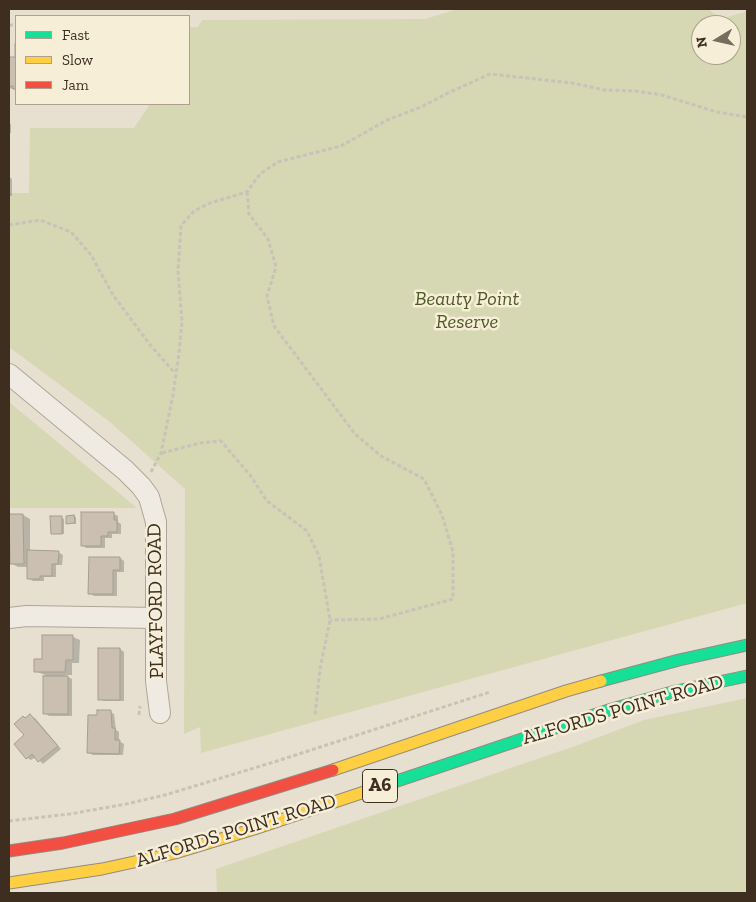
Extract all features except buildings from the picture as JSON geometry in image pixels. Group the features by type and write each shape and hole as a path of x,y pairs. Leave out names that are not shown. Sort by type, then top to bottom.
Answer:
{"highway":[{"name":"ALFORDS POINT ROAD","path":"9,851 72,842 175,819 246,798 584,686 679,660 747,645"},
{"name":"ALFORDS POINT ROAD","path":"9,883 102,869 175,852 254,829 612,709 676,691 747,676"},
{"name":"A6","path":"110,820 175,819"}],"street":[{"name":"PLAYFORD ROAD","path":"9,374 118,464 141,486 149,498 156,522 156,681 160,713"},
{"path":"9,618 16,616 156,618"}],"path":[{"path":"141,486 161,453 173,395 182,322 178,271 181,226 194,211 210,203 247,192 260,174 278,162 341,146 387,120 421,107 490,74 572,83 605,90 636,91 662,95 717,112 747,117"},
{"path":"247,192 249,214 268,239 276,267 267,296 274,326 355,434 381,456 424,480 442,515 453,552 453,599 379,619 330,620"},
{"path":"9,225 40,220 71,232 91,255 113,295 151,346 176,373"},
{"path":"161,453 200,443 221,441 250,475 267,501 307,531 319,556 330,620 320,669 315,715"},
{"path":"9,821 70,814 126,804 165,794 499,689"}],"green space":[{"name":"Beauty Point Reserve","path":"458,9 708,9 716,15 691,15 691,65 741,65 741,15 734,15 747,11 747,603 201,753 200,727 184,734 185,489 110,422 9,347 9,193 29,193 30,128 134,128 149,105 190,105 190,27 198,27 202,20 425,19"},
{"path":"9,402 137,508 9,508"},
{"path":"747,698 747,893 217,893 216,869 578,745 644,720"}],"traffic: fast":[{"path":"601,681 679,660 747,645"},
{"path":"388,784 612,709 676,691 747,676"}],"traffic: slow":[{"path":"333,770 566,691 601,681"},
{"path":"9,883 102,869 175,853 254,829 388,784"}],"traffic: jam":[{"path":"9,851 63,843 175,819 333,770"}]}
